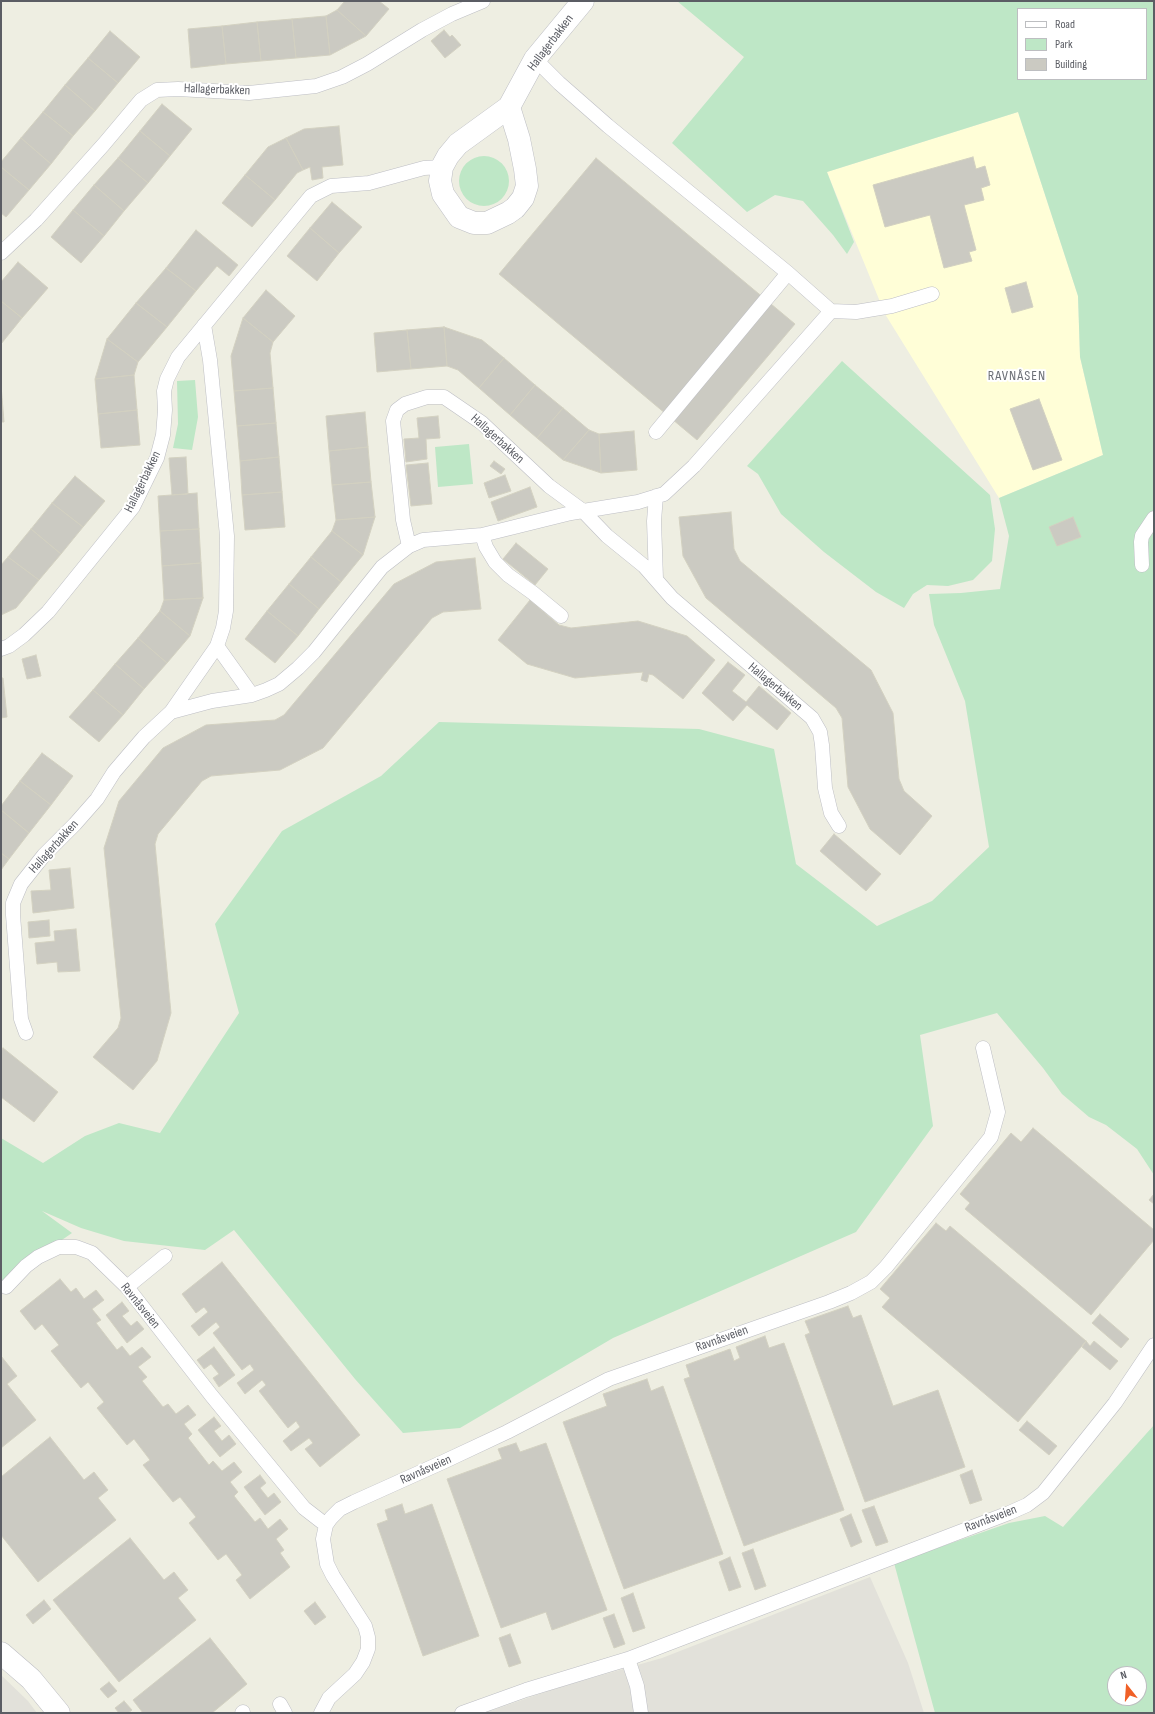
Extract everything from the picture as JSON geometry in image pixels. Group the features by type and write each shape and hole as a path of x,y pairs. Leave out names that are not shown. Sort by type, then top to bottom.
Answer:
{"street":[{"name":"Hallagerbakken","path":"442,167 448,156 458,144 509,107 535,59 583,1"},
{"path":"442,167 440,181 443,194 459,217 474,223 487,223 502,217 515,208 523,198 527,186 519,139 509,107"},
{"path":"1,1653 31,1679 59,1713"}],"lane":[{"name":"Hallagerbakken","path":"1,253 36,220 141,100 156,90 178,89 249,92 316,86 342,77 367,64 422,30 452,14 483,1"},
{"path":"535,59 559,83 608,126 788,273 831,311 856,312 892,306 932,294"},
{"name":"Hallagerbakken","path":"1,649 9,646 48,612 133,508 157,458 163,435 165,410 164,391 167,379 178,358 311,196 331,186 369,183 424,168 442,167"},
{"path":"656,432 788,273"},
{"name":"Hallagerbakken","path":"171,712 212,701 252,694 279,684 314,652 382,567 409,546 424,540 482,535 583,511 638,502 664,494 683,478 705,454 831,311"},
{"name":"Hallagerbakken","path":"26,1034 21,1019 13,922 13,903 22,884 44,855 75,824 97,799 114,772 144,737 171,712 217,646 223,628 226,611 227,536 210,360 204,325"},
{"name":"Hallagerbakken","path":"409,546 402,512 393,422 397,410 405,404 427,397 444,397 482,423 549,486 583,511 607,536 644,566 672,598 795,703 816,724 820,732 822,745 825,788 831,813 839,826"},
{"path":"656,496 654,521 656,579"},
{"path":"1142,566 1142,536 1154,518"},
{"path":"482,535 486,547 495,562 508,575 534,593 561,616"},
{"path":"217,646 252,694"},
{"name":"Ravnåsveien","path":"6,1287 26,1266 38,1257 59,1247 76,1247 92,1253 127,1288 211,1395 304,1508 326,1525 340,1509 507,1432 609,1379 829,1302 871,1282 886,1267 991,1137 998,1112 982,1048"},
{"path":"127,1288 165,1256"},
{"name":"Ravnåsveien","path":"462,1713 526,1690 628,1659 1027,1505 1043,1492 1115,1403 1154,1345"},
{"path":"321,1713 329,1698 355,1674 363,1662 368,1649 368,1638 360,1615 339,1586 327,1564 323,1538 326,1525"},
{"path":"628,1659 637,1686 641,1713"}],"shaded area":[{"path":"1018,112 1078,296 1080,357 1103,455 999,498 885,314 827,172"},
{"path":"870,1577 908,1663 924,1713 484,1713 560,1687 662,1658"},
{"path":"1,1675 28,1701 37,1713 1,1713"}],"green space":[{"path":"677,1 1154,1 1154,1175 1137,1149 1106,1125 1089,1117 1062,1094 1043,1068 997,1013 920,1035 933,1126 856,1232 613,1338 460,1428 403,1433 355,1379 234,1230 205,1250 124,1241 81,1228 42,1211 72,1233 1,1282 1,1138 43,1163 85,1136 119,1123 160,1133 239,1013 215,924 282,831 381,776 439,722 699,729 774,749 796,864 877,926 932,901 989,847 965,701 934,625 929,594 961,593 1000,589 1009,536 999,498 1103,455 1080,357 1078,296 1018,112 827,172 854,242 847,254 833,235 803,201 775,195 747,212 672,143 744,57"},
{"path":"479,156 489,156 502,163 509,176 509,186 502,199 489,206 479,206 470,202 463,195 459,186 459,176 463,167 470,160"},
{"path":"842,361 990,495 995,529 992,561 973,580 948,586 927,585 913,594 904,608 876,592 824,552 781,514 758,474 747,466"},
{"path":"195,380 198,417 192,450 173,448 178,424 177,381"},
{"path":"469,444 473,484 438,487 435,447"},
{"path":"1154,1425 1154,1713 935,1713 894,1563 1009,1523 1045,1516 1063,1527"}],"building":[{"path":"345,1 379,1 389,9 366,36 337,10"},
{"path":"337,10 366,36 330,55 326,16"},
{"path":"326,16 330,55 296,58 292,19"},
{"path":"292,19 296,58 261,61 257,22"},
{"path":"257,22 261,61 226,64 222,26"},
{"path":"222,26 226,64 191,68 188,29"},
{"path":"444,30 450,37 452,35 461,45 445,58 431,41"},
{"path":"110,31 140,57 118,83 88,58"},
{"path":"88,58 118,83 95,111 65,85"},
{"path":"65,85 95,111 73,136 43,112"},
{"path":"162,104 192,129 170,156 140,131"},
{"path":"43,112 73,136 51,164 21,138"},
{"path":"339,126 343,165 322,167 323,178 312,180 310,167 303,170 286,138 304,129"},
{"path":"140,131 170,156 148,183 118,158"},
{"path":"21,138 51,164 29,190 1,167 1,162"},
{"path":"286,138 303,170 297,173 275,200 245,175 268,147"},
{"path":"973,157 976,169 985,166 990,185 981,188 984,200 964,205 976,250 969,252 972,261 944,268 930,215 885,227 873,185"},
{"path":"118,158 148,183 124,211 94,185"},
{"path":"596,158 795,324 697,440 499,274"},
{"path":"1,167 29,190 6,217 1,213"},
{"path":"245,175 275,200 252,227 222,203"},
{"path":"94,185 124,211 104,236 73,210"},
{"path":"332,202 362,227 339,253 310,228"},
{"path":"73,210 104,236 81,263 51,237"},
{"path":"310,228 339,253 317,281 287,256"},
{"path":"196,230 238,265 229,276 217,266 196,291 166,268"},
{"path":"18,262 48,288 22,318 1,301 1,282"},
{"path":"166,268 196,291 167,327 136,303"},
{"path":"1026,282 1033,307 1012,313 1005,288"},
{"path":"266,290 295,316 273,342 243,318"},
{"path":"1,301 22,318 1,344"},
{"path":"136,303 167,327 138,362 107,339"},
{"path":"243,318 273,342 270,353 273,388 234,391 231,356"},
{"path":"444,327 482,340 504,358 479,388 458,370 447,366"},
{"path":"444,327 447,366 411,369 407,330"},
{"path":"407,330 411,369 377,372 374,333"},
{"path":"107,339 138,362 134,375 95,379"},
{"path":"504,358 535,385 510,415 479,388"},
{"path":"134,375 137,410 98,414 95,379"},
{"path":"1,385 4,422 1,422"},
{"path":"535,385 563,408 537,438 510,415"},
{"path":"273,388 276,423 237,426 234,391"},
{"path":"1039,399 1062,460 1033,470 1010,409"},
{"path":"563,408 589,430 563,460 537,438"},
{"path":"137,410 140,445 101,448 98,414"},
{"path":"365,412 368,447 329,451 326,416"},
{"path":"438,416 440,438 426,439 427,459 406,462 404,439 419,438 417,418"},
{"path":"276,423 279,457 240,461 237,426"},
{"path":"589,430 599,434 601,473 563,460"},
{"path":"634,431 637,470 601,473 599,434"},
{"path":"368,447 371,482 332,485 329,451"},
{"path":"186,457 188,494 172,495 169,458"},
{"path":"279,457 282,492 242,495 240,461"},
{"path":"494,461 505,469 501,474 490,466"},
{"path":"428,463 432,504 411,506 406,465"},
{"path":"505,475 511,491 489,498 484,483"},
{"path":"75,476 105,501 83,527 52,503"},
{"path":"371,482 375,517 336,520 332,485"},
{"path":"530,487 537,507 498,521 491,502"},
{"path":"282,492 285,527 245,530 242,495"},
{"path":"197,493 199,529 160,531 158,496"},
{"path":"52,503 83,527 61,554 31,529"},
{"path":"731,512 734,549 740,561 871,670 893,713 899,779 904,791 932,816 900,855 870,829 848,787 842,718 836,708 706,598 683,556 679,517"},
{"path":"375,517 363,555 332,531 336,520"},
{"path":"1073,517 1081,537 1057,546 1049,527"},
{"path":"31,529 61,554 39,580 8,557"},
{"path":"199,529 201,563 162,566 160,531"},
{"path":"332,531 363,555 341,582 311,557"},
{"path":"516,543 548,569 535,585 503,559"},
{"path":"8,557 39,580 16,608 1,615 1,565"},
{"path":"311,557 341,582 319,609 289,584"},
{"path":"475,558 481,609 443,612 432,618 323,748 280,770 211,776 202,781 158,834 155,844 171,1013 157,1061 133,1090 93,1057 118,1028 121,1018 104,848 119,801 163,748 206,725 275,720 284,715 394,584 436,562"},
{"path":"201,563 203,598 164,600 162,566"},
{"path":"289,584 319,609 298,636 267,611"},
{"path":"203,598 190,636 160,611 164,600"},
{"path":"530,600 559,625 571,628 638,621 687,636 715,660 683,699 653,675 649,674 647,682 641,680 643,672 575,678 527,664 498,640"},
{"path":"160,611 190,636 167,663 138,638"},
{"path":"267,611 298,636 275,663 245,639"},
{"path":"138,638 167,663 144,689 115,664"},
{"path":"36,655 41,676 27,679 22,659"},
{"path":"728,662 745,675 732,691 746,702 759,686 791,713 777,730 747,705 733,721 702,693"},
{"path":"115,664 144,689 123,715 93,690"},
{"path":"1,678 3,678 7,717 1,718"},
{"path":"93,690 123,715 99,742 69,717"},
{"path":"42,753 73,776 51,805 20,781"},
{"path":"20,781 51,805 29,833 1,810 1,806"},
{"path":"1,810 29,833 9,859 1,853"},
{"path":"834,834 881,874 866,891 820,851"},
{"path":"1,853 9,859 1,870"},
{"path":"70,868 74,908 33,913 31,891 51,890 49,870"},
{"path":"49,920 50,936 29,938 28,922"},
{"path":"76,929 80,971 58,972 57,962 37,964 35,943 55,941 54,931"},
{"path":"3,1048 58,1092 34,1122 1,1097 1,1051"},
{"path":"1033,1128 1154,1230 1154,1240 1091,1315 965,1209 970,1203 960,1194 1011,1133 1021,1142"},
{"path":"1154,1194 1154,1204 1149,1200"},
{"path":"936,1223 946,1231 950,1226 1086,1341 1018,1422 882,1307 890,1298 880,1289"},
{"path":"222,1262 360,1435 320,1467 305,1449 313,1443 309,1438 291,1451 283,1441 300,1427 296,1421 288,1428 259,1391 266,1385 262,1380 245,1394 237,1383 254,1370 250,1364 242,1370 213,1333 220,1327 216,1322 199,1336 191,1326 208,1312 204,1307 196,1313 182,1294"},
{"path":"60,1279 71,1292 76,1288 84,1299 96,1290 104,1300 92,1309 101,1320 96,1323 117,1350 122,1346 130,1356 142,1347 151,1357 138,1367 147,1377 142,1381 163,1407 168,1404 176,1414 188,1405 196,1415 184,1424 192,1434 188,1438 209,1465 213,1461 222,1471 234,1462 242,1472 230,1482 238,1492 234,1496 255,1522 260,1518 268,1529 280,1519 288,1529 276,1539 284,1550 280,1553 290,1567 250,1599 236,1580 242,1575 226,1554 218,1560 189,1523 196,1517 180,1497 173,1502 143,1465 150,1460 134,1439 127,1445 97,1408 104,1402 88,1382 81,1388 51,1351 59,1345 42,1324 35,1330 20,1311"},
{"path":"122,1302 129,1311 122,1316 131,1326 137,1321 144,1329 127,1343 106,1315"},
{"path":"848,1306 853,1318 861,1315 893,1406 938,1390 965,1467 865,1502 805,1335 810,1333 805,1321"},
{"path":"1100,1314 1129,1339 1121,1348 1092,1323"},
{"path":"765,1336 769,1348 784,1343 844,1510 744,1546 684,1379 690,1377 686,1365 730,1349 734,1361 740,1358 736,1347"},
{"path":"1086,1341 1090,1346 1094,1341 1118,1361 1110,1370 1082,1347"},
{"path":"214,1347 235,1375 219,1387 213,1378 219,1374 211,1364 204,1369 197,1360"},
{"path":"1,1356 17,1376 7,1384 36,1420 1,1448"},
{"path":"647,1379 651,1391 663,1386 723,1554 624,1589 563,1422 607,1406 603,1394"},
{"path":"214,1417 221,1426 214,1431 222,1441 229,1435 236,1444 220,1457 198,1430"},
{"path":"1027,1421 1057,1446 1049,1455 1019,1430"},
{"path":"50,1437 84,1480 94,1472 108,1490 98,1498 116,1520 38,1582 1,1535 1,1477"},
{"path":"516,1443 520,1452 546,1443 607,1610 552,1630 546,1612 501,1628 447,1479 502,1459 498,1449"},
{"path":"972,1470 982,1500 970,1504 960,1475"},
{"path":"260,1475 266,1483 260,1488 268,1498 274,1493 281,1502 265,1515 244,1487"},
{"path":"402,1504 405,1514 432,1504 479,1636 423,1656 377,1524 388,1520 385,1510"},
{"path":"874,1506 888,1542 876,1546 862,1510"},
{"path":"851,1514 862,1542 851,1547 840,1519"},
{"path":"130,1538 164,1580 174,1572 188,1590 178,1598 196,1620 119,1682 53,1600"},
{"path":"753,1549 766,1586 755,1590 742,1553"},
{"path":"730,1557 741,1587 729,1591 719,1562"},
{"path":"633,1593 645,1628 633,1632 621,1598"},
{"path":"44,1600 51,1609 33,1624 26,1615"},
{"path":"315,1602 326,1617 315,1625 304,1611"},
{"path":"614,1614 625,1644 614,1648 603,1618"},
{"path":"510,1634 521,1663 509,1667 499,1638"},
{"path":"210,1638 247,1684 212,1713 143,1713 133,1700"},
{"path":"109,1682 117,1691 108,1698 100,1689"},
{"path":"124,1701 132,1710 128,1713 119,1713 115,1708"}],"district":[{"name":"RAVNÅSEN","path":"1017,376"}]}
